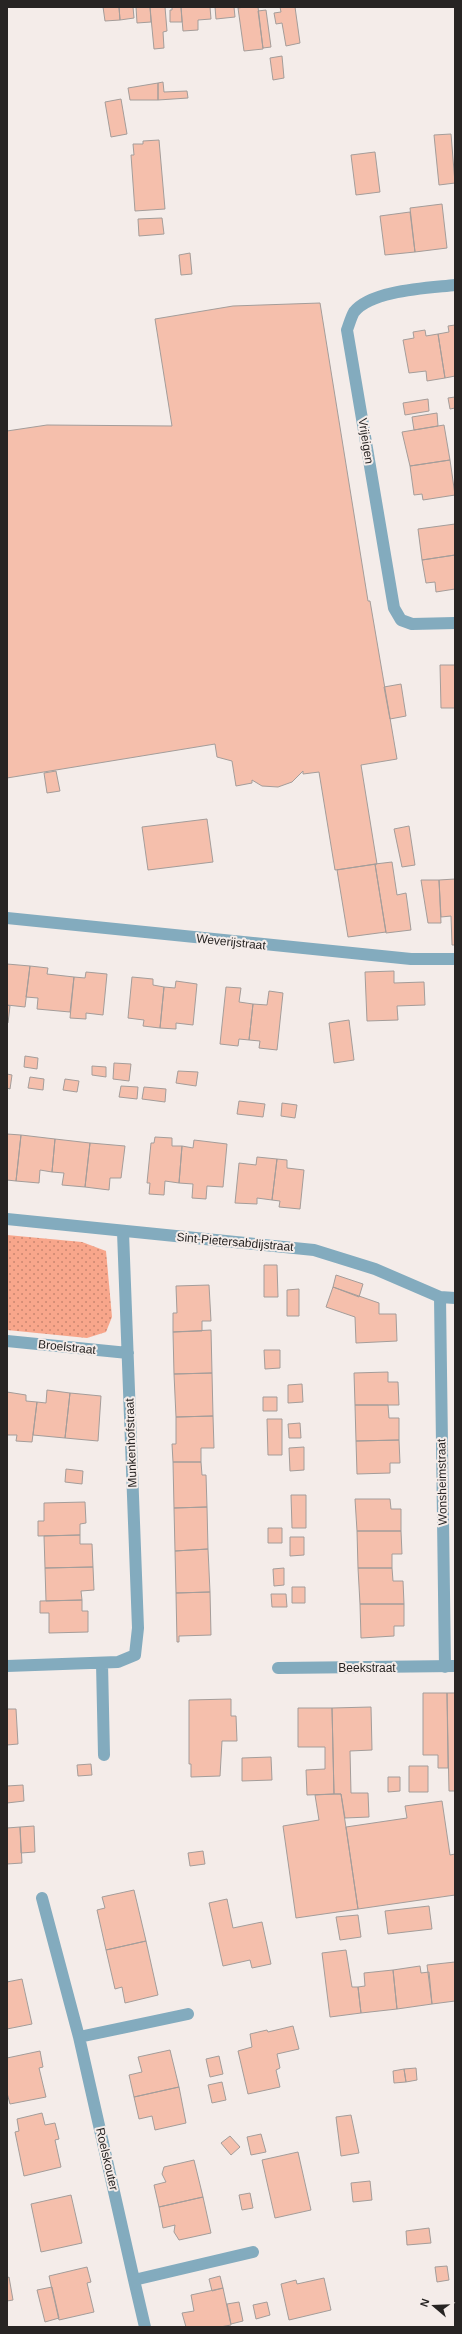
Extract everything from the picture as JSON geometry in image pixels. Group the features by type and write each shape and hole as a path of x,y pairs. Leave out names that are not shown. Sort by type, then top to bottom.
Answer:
{"street":[{"name":"Vrijeigen","path":"455,285 416,289 369,300 354,313 347,330 394,608 401,620 412,624 455,623"},
{"name":"Weverijstraat","path":"7,918 411,959 455,959"},
{"name":"Sint-Pietersabdijstraat","path":"7,1219 123,1232 314,1250 375,1269 440,1297 455,1298"},
{"name":"Munkenhofstraat","path":"102,1663 118,1662 135,1655 138,1628 123,1232"},
{"name":"Wonsheimstraat","path":"440,1297 450,1667"},
{"name":"Broelstraat","path":"7,1341 128,1353"},
{"path":"7,1666 102,1663 104,1755"},
{"name":"Beekstraat","path":"278,1668 450,1667"},
{"name":"Roelskouter","path":"42,1898 79,2037 145,2327"},
{"path":"79,2037 188,2014"},
{"path":"134,2280 253,2252"}],"shaded area":[{"path":"7,1235 82,1242 106,1251 112,1317 106,1332 87,1338 7,1330"}],"building":[{"path":"103,7 119,7 120,20 105,21"},
{"path":"119,7 133,7 134,18 120,20"},
{"path":"136,7 150,7 151,22 137,23"},
{"path":"150,7 165,7 167,31 163,32 164,48 154,49"},
{"path":"172,7 181,7 182,22 170,22 170,10 172,10"},
{"path":"181,7 210,7 211,19 198,20 198,30 183,31"},
{"path":"215,7 234,7 235,17 216,19"},
{"path":"258,7 263,49 244,51 238,8"},
{"path":"280,7 295,7 300,43 286,46 282,23 276,24 274,13 281,12"},
{"path":"266,10 271,47 263,48 258,11"},
{"path":"282,56 284,78 273,80 270,58"},
{"path":"163,82 164,92 187,91 188,98 158,100 158,83"},
{"path":"158,83 158,100 130,100 128,88"},
{"path":"121,99 127,134 111,137 105,102"},
{"path":"451,134 455,183 439,185 434,135"},
{"path":"159,140 165,209 135,211 131,155 134,155 133,144 143,144 143,141"},
{"path":"375,152 380,192 356,195 351,155"},
{"path":"442,204 447,248 415,252 410,208"},
{"path":"410,212 415,252 385,255 380,216"},
{"path":"162,218 164,234 139,236 138,219"},
{"path":"190,253 192,274 181,275 179,255"},
{"path":"320,303 368,601 370,601 397,759 361,765 377,864 335,870 319,772 303,774 303,771 292,782 278,787 262,786 252,780 252,783 236,786 232,761 217,757 215,744 7,778 7,431 47,425 172,426 155,319 233,306"},
{"path":"455,325 455,376 445,378 438,334 449,332 448,326"},
{"path":"425,330 426,336 438,334 445,378 427,381 426,371 409,373 403,340 414,338 413,332"},
{"path":"455,397 455,408 450,409 448,398"},
{"path":"428,399 429,411 405,415 403,403"},
{"path":"437,413 438,426 414,430 412,417"},
{"path":"444,425 450,460 410,466 402,432"},
{"path":"450,460 455,495 423,500 422,494 414,495 410,466"},
{"path":"455,524 455,555 422,560 418,529"},
{"path":"455,555 455,589 436,592 435,582 426,583 422,560"},
{"path":"440,665 455,665 455,708 441,708"},
{"path":"401,684 406,716 390,719 384,687"},
{"path":"56,771 60,791 47,793 44,773"},
{"path":"207,819 213,862 148,870 142,827"},
{"path":"409,826 415,865 402,867 394,829"},
{"path":"392,862 397,895 406,893 411,930 386,933 375,864"},
{"path":"375,864 386,932 348,937 337,870"},
{"path":"455,879 455,945 452,945 451,916 441,917 439,880"},
{"path":"421,880 439,880 441,923 428,923"},
{"path":"7,964 30,966 25,1007 7,1005"},
{"path":"30,966 48,968 47,974 74,977 70,1012 37,1009 38,998 26,997"},
{"path":"394,971 394,983 424,982 425,1005 397,1006 398,1020 367,1021 365,972"},
{"path":"86,972 107,974 103,1015 86,1013 86,1019 70,1018 74,977 85,978"},
{"path":"132,977 153,979 153,985 164,987 160,1028 143,1026 144,1020 128,1018"},
{"path":"176,981 197,984 193,1025 176,1023 176,1029 160,1028 164,987 175,988"},
{"path":"226,987 241,988 239,1002 253,1004 249,1040 239,1039 238,1046 220,1044"},
{"path":"269,991 283,993 277,1050 259,1048 260,1041 249,1040 253,1004 267,1005"},
{"path":"7,1005 10,1006 8,1023 7,1023"},
{"path":"349,1020 354,1060 334,1063 329,1023"},
{"path":"25,1056 38,1058 37,1069 24,1067"},
{"path":"114,1063 131,1064 129,1081 113,1079"},
{"path":"92,1066 106,1067 106,1077 92,1075"},
{"path":"178,1071 198,1072 196,1086 176,1083"},
{"path":"7,1074 12,1075 10,1089 7,1088"},
{"path":"30,1077 44,1079 43,1090 28,1088"},
{"path":"65,1079 79,1081 77,1092 63,1090"},
{"path":"121,1086 138,1087 137,1099 119,1097"},
{"path":"144,1087 166,1089 165,1102 142,1099"},
{"path":"239,1101 265,1104 263,1117 237,1114"},
{"path":"282,1103 297,1105 295,1118 281,1116"},
{"path":"7,1134 21,1135 16,1181 7,1180"},
{"path":"21,1135 55,1139 52,1172 40,1170 39,1183 16,1181"},
{"path":"155,1137 172,1138 172,1146 182,1146 179,1183 165,1181 164,1195 149,1194 150,1183 147,1183 151,1143 154,1143"},
{"path":"55,1139 90,1143 85,1187 62,1185 64,1173 52,1172"},
{"path":"194,1140 227,1144 223,1187 207,1186 206,1199 192,1198 193,1184 179,1183 182,1146 193,1148"},
{"path":"90,1143 125,1146 121,1178 110,1178 109,1190 85,1187"},
{"path":"257,1157 277,1159 272,1200 257,1198 257,1204 235,1203 239,1163 256,1165"},
{"path":"277,1159 287,1160 287,1168 304,1170 300,1209 279,1207 280,1201 272,1200"},
{"path":"264,1265 277,1265 278,1297 264,1297"},
{"path":"336,1275 363,1284 359,1297 333,1287"},
{"path":"209,1285 211,1321 202,1321 202,1331 173,1332 173,1313 177,1313 176,1286"},
{"path":"333,1287 379,1303 379,1314 396,1314 397,1341 356,1343 355,1317 326,1307"},
{"path":"299,1289 299,1316 287,1316 287,1290"},
{"path":"211,1330 212,1373 174,1374 173,1332"},
{"path":"264,1350 280,1350 280,1368 265,1369"},
{"path":"388,1372 388,1382 398,1382 399,1405 355,1405 354,1373"},
{"path":"212,1373 213,1416 176,1417 174,1374"},
{"path":"302,1384 303,1402 288,1403 288,1385"},
{"path":"47,1390 70,1393 65,1438 33,1435 37,1402 46,1403"},
{"path":"7,1392 26,1395 26,1401 37,1402 32,1442 16,1441 17,1435 7,1435"},
{"path":"70,1393 101,1396 98,1441 65,1438"},
{"path":"263,1397 277,1397 277,1411 263,1411"},
{"path":"355,1405 388,1405 389,1418 399,1418 399,1440 356,1441"},
{"path":"213,1416 214,1448 201,1448 201,1462 173,1462 172,1444 176,1444 176,1417"},
{"path":"267,1419 282,1419 282,1455 268,1455"},
{"path":"300,1423 301,1438 289,1438 288,1424"},
{"path":"399,1440 400,1463 390,1463 390,1473 357,1474 356,1441"},
{"path":"304,1447 304,1470 290,1471 289,1448"},
{"path":"173,1462 201,1462 202,1475 206,1475 207,1507 174,1508"},
{"path":"66,1469 83,1471 82,1484 65,1482"},
{"path":"291,1495 306,1495 306,1528 292,1528"},
{"path":"355,1499 390,1499 391,1509 401,1509 401,1531 357,1531"},
{"path":"85,1502 86,1523 80,1524 80,1535 38,1536 38,1521 44,1521 44,1503"},
{"path":"207,1507 208,1549 175,1551 174,1508"},
{"path":"268,1528 282,1528 282,1543 268,1543"},
{"path":"357,1531 401,1531 402,1554 392,1554 392,1568 358,1568"},
{"path":"80,1535 80,1544 92,1544 93,1567 45,1568 44,1536"},
{"path":"290,1537 304,1537 304,1555 290,1556"},
{"path":"208,1549 210,1592 176,1593 175,1551"},
{"path":"93,1567 94,1590 81,1591 82,1600 46,1601 45,1568"},
{"path":"284,1568 284,1585 274,1586 273,1569"},
{"path":"358,1568 392,1568 393,1581 403,1581 404,1604 360,1604"},
{"path":"292,1587 305,1587 305,1603 292,1603"},
{"path":"210,1592 211,1635 179,1636 179,1642 177,1642 176,1593"},
{"path":"271,1594 286,1594 287,1607 272,1607"},
{"path":"82,1600 82,1611 88,1611 88,1632 49,1633 49,1613 40,1613 40,1601"},
{"path":"360,1604 404,1604 404,1626 394,1626 394,1636 361,1638"},
{"path":"423,1693 447,1693 448,1768 438,1768 438,1755 423,1755"},
{"path":"447,1693 455,1693 455,1791 449,1791"},
{"path":"231,1699 231,1716 236,1716 237,1741 222,1741 220,1776 191,1777 191,1764 189,1764 189,1700"},
{"path":"371,1707 372,1750 350,1751 351,1793 368,1793 369,1817 345,1818 341,1794 334,1794 332,1708"},
{"path":"298,1708 332,1708 334,1794 307,1795 306,1770 325,1769 325,1747 298,1747"},
{"path":"7,1709 16,1709 18,1744 7,1745"},
{"path":"271,1757 272,1780 242,1781 242,1758"},
{"path":"91,1764 92,1775 78,1776 77,1765"},
{"path":"409,1766 428,1766 428,1792 409,1792"},
{"path":"388,1777 400,1777 400,1791 388,1792"},
{"path":"23,1785 24,1801 7,1803 7,1786"},
{"path":"341,1794 358,1909 296,1918 283,1826 319,1820 315,1795"},
{"path":"442,1801 450,1855 455,1854 455,1895 358,1909 346,1827 407,1818 405,1806"},
{"path":"34,1826 35,1852 21,1853 20,1827"},
{"path":"20,1827 22,1863 7,1864 7,1828"},
{"path":"203,1851 205,1864 190,1866 188,1853"},
{"path":"134,1890 146,1941 106,1950 97,1910 105,1908 102,1897"},
{"path":"227,1899 233,1928 262,1922 271,1964 252,1968 250,1960 223,1966 209,1903"},
{"path":"429,1906 432,1929 388,1934 385,1911"},
{"path":"358,1915 361,1937 340,1940 336,1917"},
{"path":"146,1941 158,1995 125,2003 122,1987 115,1989 106,1950"},
{"path":"346,1950 352,1987 358,1987 361,2013 330,2017 322,1953"},
{"path":"455,1962 455,2001 432,2004 427,1965"},
{"path":"420,1966 421,1973 429,1972 432,2004 397,2009 393,1970"},
{"path":"393,1970 397,2009 361,2013 358,1987 365,1986 364,1973"},
{"path":"22,1979 32,2024 7,2029 7,1982"},
{"path":"293,2026 299,2049 277,2054 280,2068 276,2070 280,2087 248,2094 238,2051 252,2047 250,2034 267,2030 268,2032"},
{"path":"170,2050 179,2087 134,2097 129,2075 142,2072 138,2057"},
{"path":"40,2051 43,2067 39,2068 46,2097 10,2104 7,2093 7,2058"},
{"path":"219,2056 223,2074 210,2077 206,2059"},
{"path":"416,2068 417,2080 406,2082 404,2069"},
{"path":"404,2069 406,2082 394,2083 393,2071"},
{"path":"222,2082 226,2100 212,2103 208,2085"},
{"path":"179,2087 186,2123 155,2130 152,2116 139,2119 134,2097"},
{"path":"42,2113 45,2125 55,2123 59,2139 55,2140 61,2167 24,2176 15,2132 19,2131 17,2119"},
{"path":"351,2115 359,2153 341,2156 336,2117"},
{"path":"261,2134 266,2152 251,2155 247,2137"},
{"path":"230,2136 240,2147 231,2155 221,2143"},
{"path":"298,2152 311,2210 275,2218 262,2160"},
{"path":"194,2160 203,2197 159,2207 154,2185 166,2182 162,2174 164,2167"},
{"path":"370,2181 372,2200 353,2202 351,2183"},
{"path":"250,2193 253,2208 242,2210 239,2195"},
{"path":"71,2195 82,2243 41,2252 31,2204"},
{"path":"203,2197 211,2233 179,2240 174,2232 175,2225 163,2228 159,2207"},
{"path":"429,2228 431,2243 407,2245 406,2231"},
{"path":"447,2266 449,2280 437,2282 435,2267"},
{"path":"87,2267 91,2282 87,2283 94,2312 59,2320 49,2276"},
{"path":"220,2276 223,2288 212,2291 209,2279"},
{"path":"9,2277 13,2300 7,2301 7,2278"},
{"path":"324,2278 331,2310 289,2320 281,2284 296,2280 297,2284"},
{"path":"52,2287 59,2318 45,2322 37,2290"},
{"path":"223,2288 231,2325 220,2327 186,2327 182,2313 194,2311 191,2295"},
{"path":"239,2302 243,2321 231,2324 227,2304"},
{"path":"267,2302 270,2315 256,2319 253,2305"}]}
